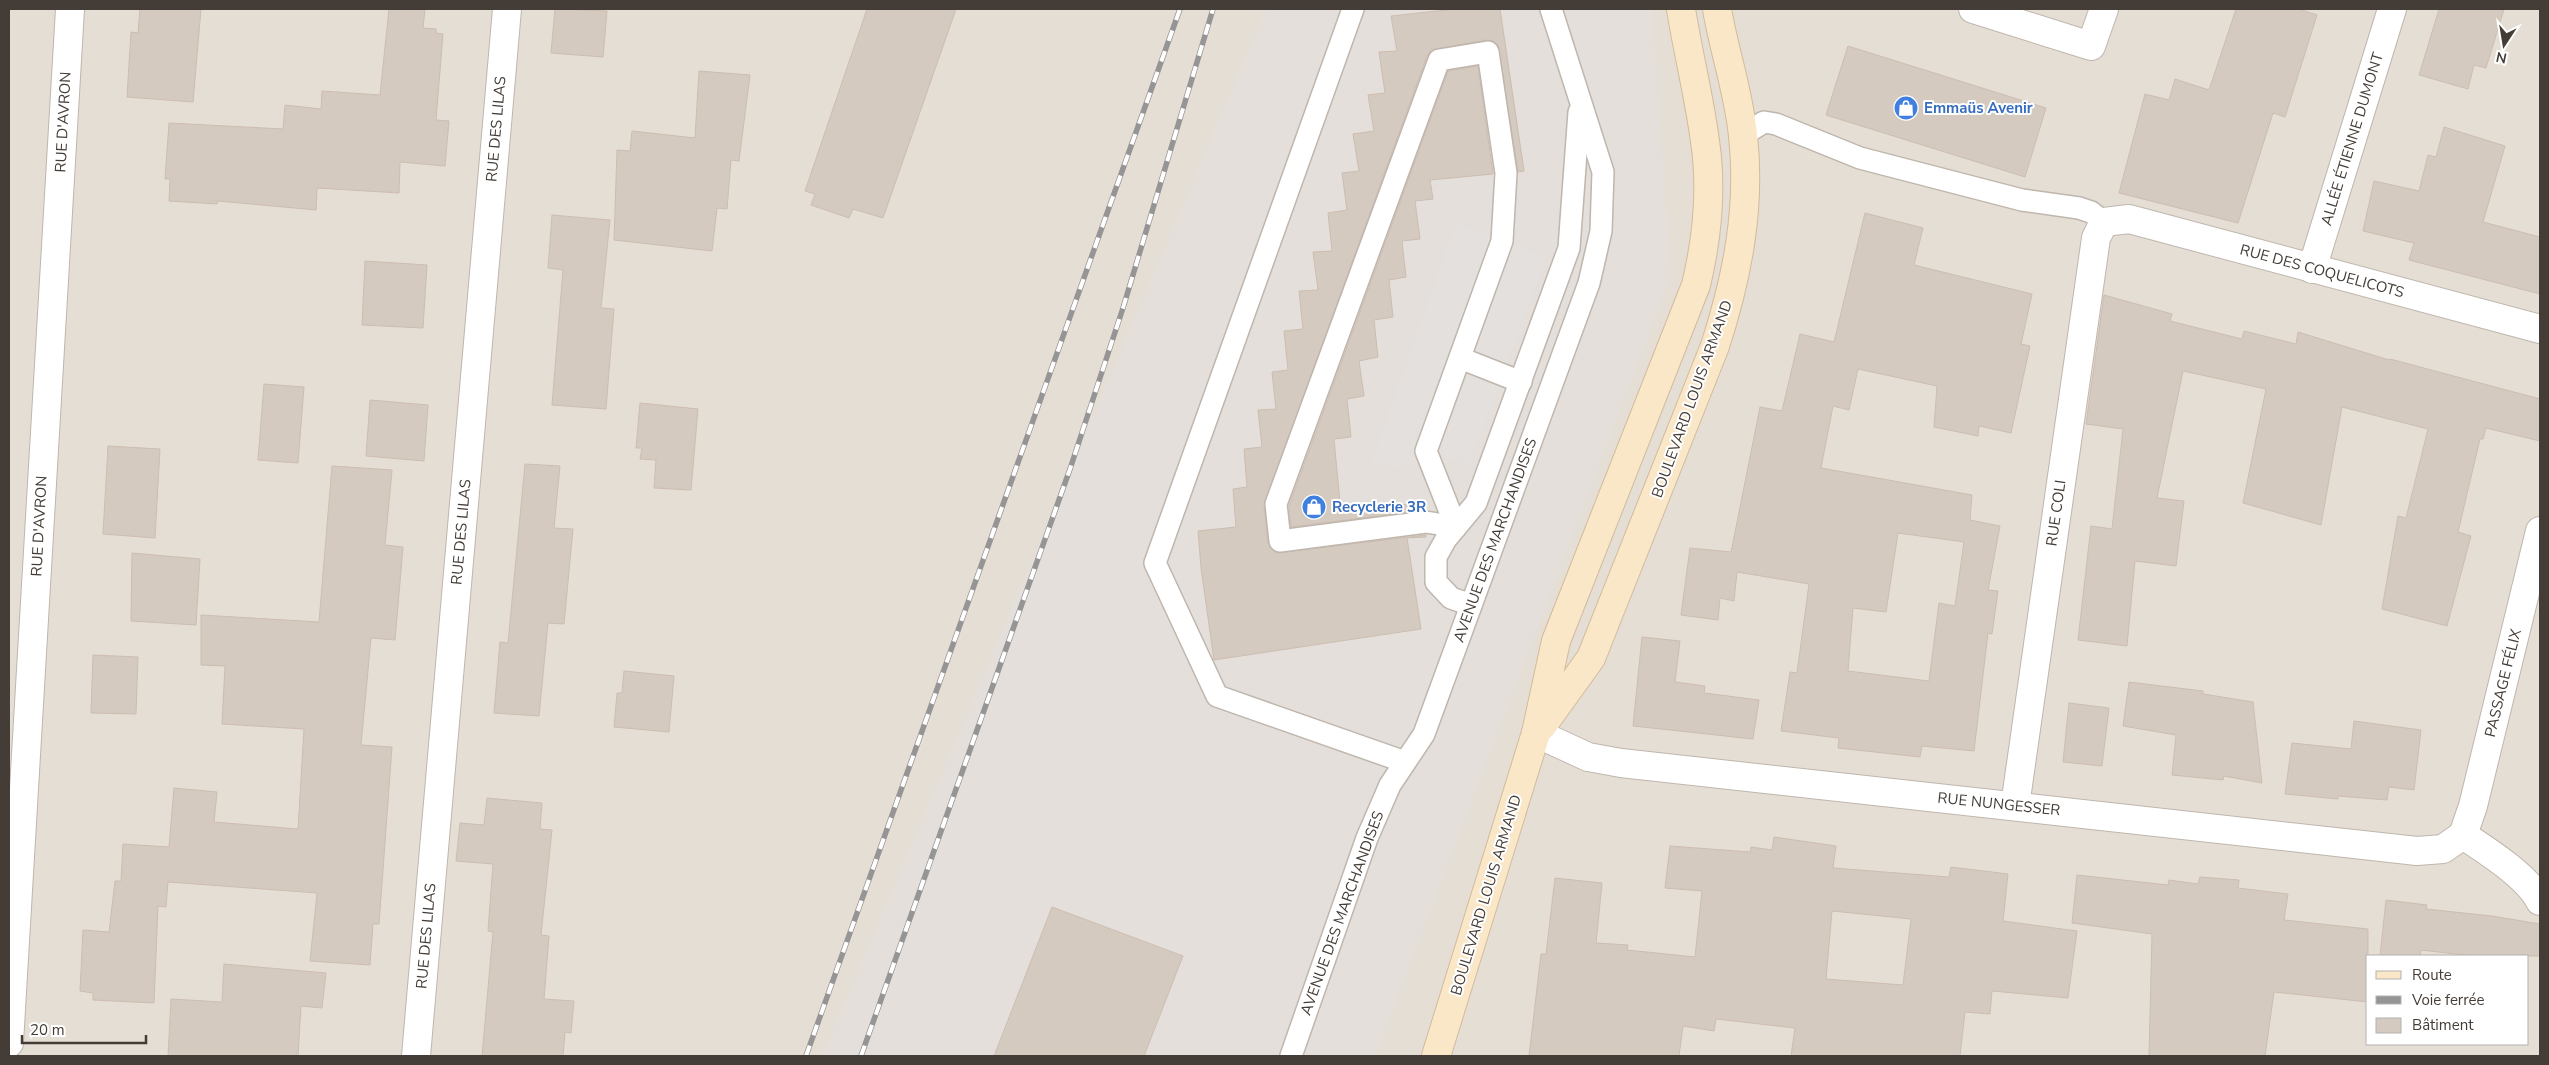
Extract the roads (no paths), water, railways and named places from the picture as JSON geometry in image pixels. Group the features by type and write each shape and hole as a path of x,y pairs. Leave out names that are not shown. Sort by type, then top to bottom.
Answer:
{"main road":[{"name":"BOULEVARD LOUIS ARMAND","path":"1436,1056 1536,733 1556,640 1696,285 1703,258 1707,203 1706,142 1681,9"},
{"name":"BOULEVARD LOUIS ARMAND","path":"1536,733 1591,658 1715,346 1729,302 1741,246 1746,189 1743,135 1717,9"}],"street":[{"name":"RUE D'AVRON","path":"9,1043 70,9"},
{"name":"RUE DES LILAS","path":"416,1056 507,9"},
{"path":"1973,9 2091,46 2104,9"},
{"name":"ALLÉE ÉTIENNE DUMONT","path":"2312,269 2392,9"},
{"name":"RUE DES COQUELICOTS","path":"2104,222 2129,219 2540,329"},
{"name":"RUE COLI","path":"2015,806 2096,238 2104,222"},
{"name":"PASSAGE FÉLIX","path":"2463,835 2473,806 2540,531"},
{"name":"RUE NUNGESSER","path":"1536,733 1588,757 1620,763 2417,851 2443,849 2463,835"},
{"path":"2463,835 2512,871 2536,894 2540,902"}],"lane":[{"path":"1353,9 1155,563 1217,696 1406,762"},
{"name":"AVENUE DES MARCHANDISES","path":"1290,1056 1366,838 1390,785 1424,734 1589,283 1601,231 1603,172 1551,9"},
{"path":"1488,52 1506,173 1502,241 1426,450 1456,527 1426,522 1280,541 1276,504 1439,60 1488,52"},
{"path":"1471,605 1451,598 1436,582 1436,557 1456,527 1476,503 1569,248 1580,99"},
{"path":"1743,135 1764,122 1776,124 1860,158 2022,200 2079,208 2090,212 2104,222"},
{"path":"1460,358 1521,382"}],"railway":[{"path":"806,1056 1180,9"},
{"path":"861,1056 1070,469 1123,308 1213,9"}],"place":[{"name":"Emmaüs Avenir","path":"1906,108"},
{"name":"Recyclerie 3R","path":"1314,507"}]}
